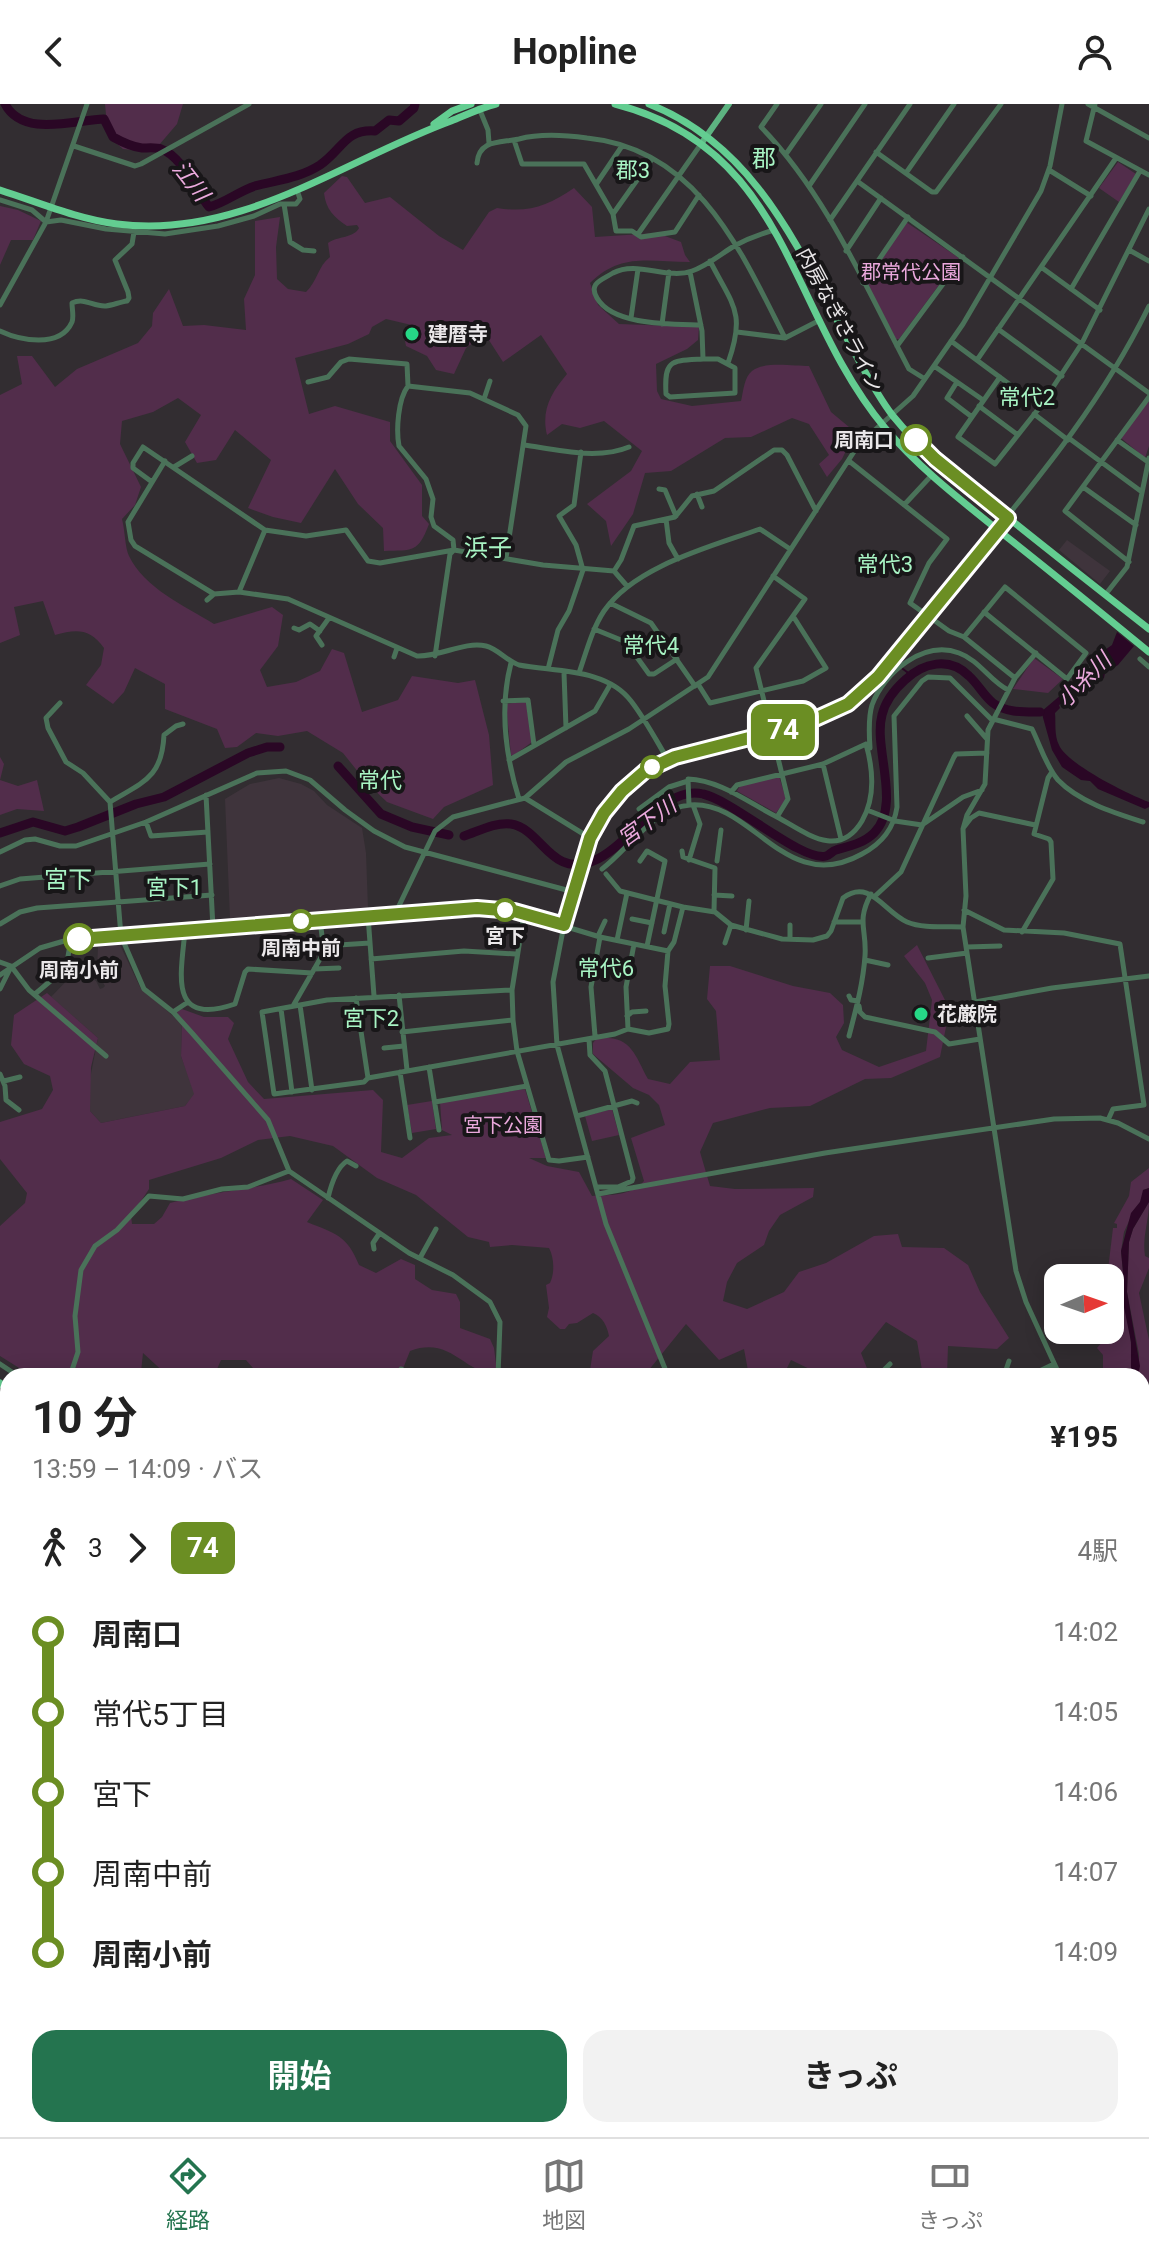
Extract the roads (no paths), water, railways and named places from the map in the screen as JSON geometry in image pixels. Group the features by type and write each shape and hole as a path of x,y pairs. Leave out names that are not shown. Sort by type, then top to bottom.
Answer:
{"highway":[{"path":"0,190 116,224 184,225 230,216 297,189 426,130 452,111 496,104"},
{"name":"内房なぎさライン","path":"615,104 650,115 701,144 741,179 774,230 842,364 881,424 931,476 1148,652"},
{"name":"内房なぎさライン","path":"649,104 708,136 739,164 775,210 873,386 893,416 935,459 1149,629"}],"main road":[{"path":"701,144 729,104"}],"street":[{"path":"0,305 46,222 87,104"},
{"path":"74,146 135,166 249,104"},
{"path":"777,104 761,127 809,186 909,369 925,379"},
{"path":"786,154 821,104"},
{"path":"809,186 865,104"},
{"path":"906,173 954,104"},
{"path":"876,152 936,192 1001,104"},
{"path":"395,914 440,824 460,814 522,798 566,762 643,720 696,685 714,669 859,444 913,396 991,277 1038,198 1049,170 1062,104"},
{"path":"830,220 908,105"},
{"path":"1149,138 1092,105 1086,141 1149,175"},
{"path":"475,106 488,130 489,143"},
{"path":"477,163 479,153 489,143 566,135 597,139 652,159 678,175 699,195 737,244 785,338"},
{"path":"514,140 522,164 581,163 597,183 613,214 616,231 632,231 641,237 675,232 699,195"},
{"path":"638,234 701,144"},
{"path":"597,183 622,146"},
{"path":"977,360 1116,158"},
{"path":"613,214 652,159"},
{"path":"1049,170 1091,196"},
{"path":"1071,289 1140,171"},
{"path":"857,181 1149,395 1065,511 1129,562"},
{"path":"0,200 32,210 46,222 61,220 165,234 201,230 299,202 297,189"},
{"path":"846,251 881,198"},
{"path":"284,204 290,242 303,250 314,251"},
{"path":"1000,377 958,437 995,464 1040,407 1082,343 1149,209"},
{"path":"863,283 908,217"},
{"path":"701,325 662,324 608,310 599,301 594,285 599,279 614,273 638,269 690,272 737,244 774,230"},
{"path":"0,331 30,340 47,340 70,326 73,320 72,303 75,301 85,300 101,306 127,301 128,292 115,260 132,244 134,232"},
{"path":"1129,250 1149,261"},
{"path":"897,346 963,257"},
{"path":"710,261 736,312 737,332 728,363"},
{"path":"1041,267 1100,310"},
{"path":"631,318 638,269"},
{"path":"662,324 669,272"},
{"path":"690,272 701,325 703,359"},
{"path":"665,1368 615,1251 557,1045 553,982 564,925 590,838 604,813 622,791 645,771 668,760 828,715 861,695 1069,440 1116,368 1149,306"},
{"path":"737,332 785,338 820,320"},
{"path":"998,329 1062,376"},
{"path":"951,341 1040,407"},
{"path":"308,382 328,377 341,362 349,359 408,364 408,386 404,390 399,446 426,479 433,499 432,521 439,531 451,538 454,550"},
{"path":"718,359 728,363 737,371 735,393 670,397 666,394 665,373 674,361 718,359"},
{"path":"934,366 1018,435"},
{"path":"484,399 490,381"},
{"path":"957,382 947,398 972,417"},
{"path":"408,386 455,389 484,399 523,420 527,431 506,558"},
{"path":"1034,414 1142,492"},
{"path":"1105,595 1129,562 1149,460 1117,440"},
{"path":"525,445 581,452 620,451 629,447"},
{"path":"152,482 135,470 133,463 143,447 265,530 304,536 346,530 368,561 373,563 454,550 583,570 614,571 627,586"},
{"path":"614,571 621,560 630,529 676,516 688,500 697,494 714,491 774,450 782,450 816,511"},
{"path":"548,669 558,630 569,611 583,570 576,545 559,516 574,505 581,452"},
{"path":"174,467 192,456"},
{"path":"165,461 128,522 132,543 214,594"},
{"path":"849,461 947,539 929,563 910,603 949,631 964,637 1015,678"},
{"path":"904,505 931,476"},
{"path":"1083,487 1136,525"},
{"path":"659,489 665,490 676,516"},
{"path":"697,494 702,507"},
{"path":"666,519 669,543 678,559"},
{"path":"579,673 594,629 610,603 627,586 678,559 760,529 790,549"},
{"path":"239,592 265,530"},
{"path":"435,656 450,554 454,550"},
{"path":"773,576 805,599 756,668 788,799 777,817"},
{"path":"964,637 984,612 1005,587 1086,653 1067,679 984,612"},
{"path":"207,600 214,594 239,592 288,599 417,656 435,656 468,647 489,646 511,662 592,676 630,699 668,760"},
{"path":"610,603 651,623 710,703 803,681 826,668 793,616"},
{"path":"322,645 317,639 329,618"},
{"path":"294,628 299,630 310,624 320,631"},
{"path":"594,629 626,642 649,674 677,659"},
{"path":"394,657 397,648"},
{"path":"870,748 869,721 875,698 915,655 930,650 955,651 964,655 1007,692"},
{"path":"1036,653 1015,678 993,718 987,739 983,790 967,815 963,829 963,927 1020,1287 1056,1368"},
{"path":"1140,659 1149,667"},
{"path":"511,662 503,701 509,760 522,798 590,838"},
{"path":"564,672 566,728"},
{"path":"963,927 924,926 907,922 863,891 850,892 838,906 831,931 822,939 790,939 731,925 714,911 683,907 620,891 604,871 669,810 691,805 716,809 784,852 811,865 836,864 855,858 875,846 894,821 897,807 894,716 928,677 950,678 993,718 1032,729 1052,772 1067,788 1143,822"},
{"path":"509,760 595,711 610,685"},
{"path":"503,701 528,700 534,746"},
{"path":"60,703 46,718 48,728 66,762 83,773 110,804 121,936 144,989 173,1012 268,1120 289,1171 397,1250 441,1268 476,1290 494,1308 500,1330 498,1368"},
{"path":"967,716 987,739"},
{"path":"110,804 153,776 161,761 164,735 173,727 183,724"},
{"path":"639,809 669,787 688,782 688,779 699,779 731,792 806,835 817,839 841,839 852,833 868,811 872,780 866,744 823,764 737,785 731,792"},
{"path":"849,1036 859,1001 865,960 861,922 864,906 901,872 954,757 987,753"},
{"path":"823,764 841,839"},
{"path":"0,852 25,840 35,839 66,847 146,822 257,773 286,771 310,780 374,831 405,847 574,892"},
{"path":"1022,932 1053,876 1051,842 1035,835 1035,825 1052,772"},
{"path":"688,782 691,805 700,824 689,860"},
{"path":"868,811 894,821 922,825 963,797 983,790"},
{"path":"206,795 213,928"},
{"path":"952,804 958,809"},
{"path":"963,829 979,813 1035,825"},
{"path":"146,822 151,836 208,832"},
{"path":"700,824 708,823"},
{"path":"714,911 721,830"},
{"path":"640,861 647,851 665,861 647,946"},
{"path":"682,851 683,857 689,860 716,863 727,856"},
{"path":"0,886 20,879 210,864"},
{"path":"715,891 723,881"},
{"path":"715,891 732,896"},
{"path":"617,940 627,893"},
{"path":"0,924 32,909 212,895"},
{"path":"749,901 749,941"},
{"path":"664,932 670,904"},
{"path":"512,990 374,996 262,1012 274,1094 364,1082 368,1078 557,1045 628,1029 649,1033 668,1029 665,986 668,951 674,942 683,907"},
{"path":"0,975 40,948 71,939 477,908 524,914 599,937 668,951"},
{"path":"964,910 1004,930 1064,933 1120,944 1144,1105 1113,1109 1108,1120"},
{"path":"524,914 512,990 517,1051 549,1160 588,1157"},
{"path":"368,916 374,996"},
{"path":"632,919 652,923"},
{"path":"293,1007 324,952 320,920"},
{"path":"597,1191 633,1180 605,1069 590,1054 591,987 599,937 605,921"},
{"path":"834,922 861,922"},
{"path":"725,943 731,925"},
{"path":"790,925 790,939"},
{"path":"185,931 181,979 188,1002 199,1008 235,1004 246,1008"},
{"path":"35,994 66,968 71,939"},
{"path":"323,946 370,943"},
{"path":"628,1029 626,987 634,944"},
{"path":"928,958 1000,946"},
{"path":"371,959 464,951 516,954"},
{"path":"865,960 888,965"},
{"path":"0,962 11,966 35,994 106,1056"},
{"path":"0,989 11,966"},
{"path":"235,1004 246,970 313,971 339,968"},
{"path":"975,1002 1052,988 1149,976"},
{"path":"399,995 410,1138"},
{"path":"849,996 851,1000 859,1001"},
{"path":"356,998 368,1078"},
{"path":"859,1001 860,1012 865,1017 935,1032 949,1044 980,1039"},
{"path":"173,1012 188,1002"},
{"path":"300,1005 312,1090"},
{"path":"281,1009 292,1092"},
{"path":"627,1016 632,1012 646,1011"},
{"path":"402,1032 513,1020"},
{"path":"384,1048 404,1046"},
{"path":"429,1067 439,1130"},
{"path":"0,1074 6,1100 19,1110"},
{"path":"4,1081 20,1077"},
{"path":"435,1102 527,1086"},
{"path":"577,1116 632,1101 637,1103"},
{"path":"597,1191 825,1153 1075,1117 1108,1120 1149,1139"},
{"path":"328,1198 334,1178 345,1161 356,1166"},
{"path":"73,1368 78,1352 75,1316 81,1270 95,1246 117,1230 149,1196 177,1199 248,1187 281,1177 289,1171"},
{"path":"420,1258 436,1229"},
{"path":"374,1249 373,1243 379,1234"},
{"path":"1007,1368 1009,1361"},
{"path":"886,1368 890,1364"},
{"path":"1046,1368 1054,1364"}],"water":[{"name":"小糸川","path":"1117,632 1134,646 1118,665 1105,673 1104,678 1094,684 1089,682 1084,691 1059,705 1055,713 1056,737 1064,753 1086,770 1149,802 1149,807 1145,809 1098,789 1090,781 1081,780 1062,767 1052,750 1042,714 1030,713 1042,711 1089,671 1102,652 1112,645"},
{"path":"1149,1188 1149,1202 1129,1242 1127,1292 1140,1366 1131,1368 1121,1251 1131,1213 1140,1202 1143,1190"}],"waterway":[{"name":"江川","path":"5,104 13,114 36,124 104,119 116,139 135,147 159,148 169,153 182,166 209,207 255,186 312,169 328,159 350,137 375,131 389,120 399,121 415,104"},
{"name":"宮下川","path":"464,836 493,826 511,824 531,834 556,858 578,864 606,854 660,807 688,793 716,799 801,850 826,856 866,839 882,821 886,807 880,728 882,715 891,696 912,674 936,664 953,666 969,676 998,706 1016,711 1040,712"},
{"path":"903,669 911,675"},
{"name":"宮下川","path":"0,833 33,822 65,831 136,804 164,797 248,753 280,747"},
{"name":"宮下川","path":"338,766 381,814 412,827 449,835"}],"place":[{"name":"建暦寺","path":"412,334"},
{"name":"周南口","path":"916,440"},
{"name":"宮下","path":"505,910"},
{"name":"周南中前","path":"301,921"},
{"name":"周南小前","path":"79,939"},
{"name":"花厳院","path":"921,1014"}],"district":[{"name":"郡","path":"764,159"},
{"name":"郡3","path":"633,170"},
{"name":"常代2","path":"1027,397"},
{"name":"浜子","path":"488,548"},
{"name":"常代3","path":"885,564"},
{"name":"常代4","path":"651,645"},
{"name":"常代","path":"380,780"},
{"name":"宮下","path":"68,880"},
{"name":"宮下1","path":"174,887"},
{"name":"常代6","path":"606,968"},
{"name":"宮下2","path":"371,1018"}],"park label":[{"name":"郡常代公園","path":"911,272"},
{"name":"宮下公園","path":"503,1125"}]}
